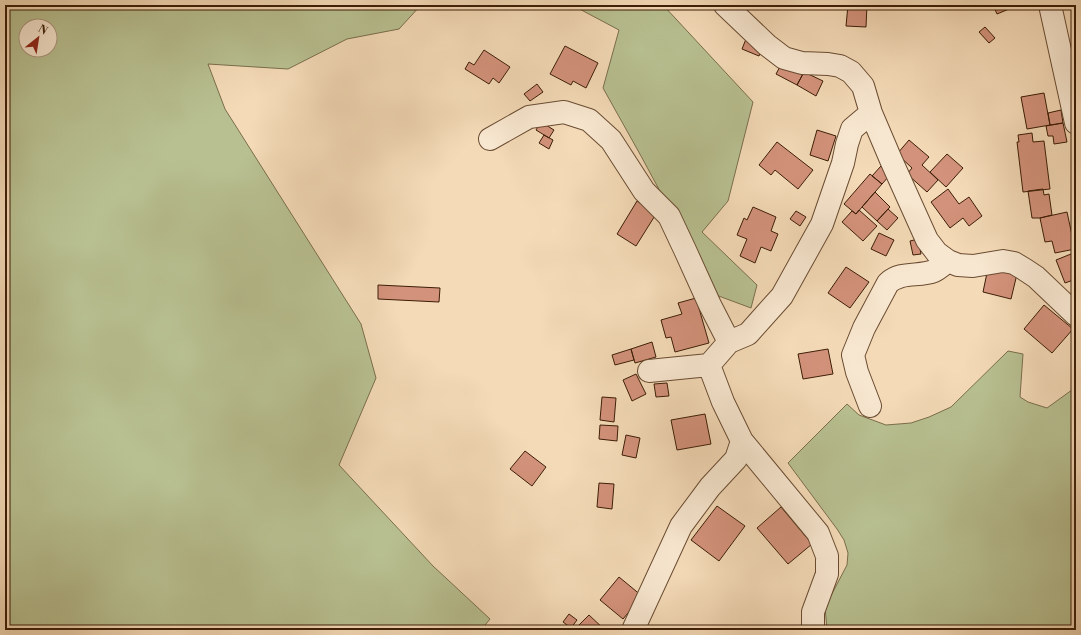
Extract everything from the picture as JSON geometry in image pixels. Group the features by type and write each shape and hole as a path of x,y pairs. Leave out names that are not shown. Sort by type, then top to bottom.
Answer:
{"street":[{"path":"725,5 767,46 784,58 802,63 840,66 851,72 863,86 871,113 891,160 927,240 937,253 948,261 958,265 973,266 1003,261 1014,263 1036,277 1076,315"},
{"path":"1050,5 1076,123"},
{"path":"490,139 529,117 564,112 589,120 611,140 644,191 669,216 710,306 729,342"},
{"path":"649,371 709,365 729,342 748,334 782,296 822,224 843,163 852,129 871,113"},
{"path":"870,406 857,372 853,356 864,328 888,283 892,279 903,276 935,271 948,261"},
{"path":"709,365 723,402 742,441 818,533 827,556 826,574 813,612 814,630"},
{"path":"633,630 681,526 710,487 736,459 742,441"}],"green space":[{"path":"5,5 421,5 399,29 347,39 288,69 208,64 225,109 361,324 376,378 339,465 433,566 490,619 481,630 5,630"},
{"path":"572,5 663,5 753,102 728,201 702,232 757,285 751,308 716,295 603,88 619,30"},
{"path":"1008,351 1023,354 1020,397 1028,402 1047,408 1076,387 1076,630 827,630 825,607 847,565 848,553 844,540 837,529 788,463 847,404 859,415 886,425 911,423 951,407"}],"building":[{"path":"848,5 867,5 866,27 846,26"},
{"path":"993,5 1007,5 1009,9 997,14"},
{"path":"985,27 995,38 989,43 979,32"},
{"path":"746,39 763,46 759,56 742,49"},
{"path":"565,46 598,63 586,88 573,81 571,85 550,74"},
{"path":"484,50 510,67 499,83 493,78 489,84 465,69 469,62 474,65"},
{"path":"783,61 804,72 797,85 776,74"},
{"path":"804,72 823,81 816,96 797,85"},
{"path":"537,84 543,92 530,101 524,94"},
{"path":"1044,93 1050,125 1027,129 1021,97"},
{"path":"1061,110 1063,123 1050,125 1048,113"},
{"path":"541,122 554,130 549,138 536,130"},
{"path":"1063,123 1067,142 1054,144 1053,136 1048,136 1046,126"},
{"path":"817,130 836,136 828,161 810,155"},
{"path":"1032,133 1033,142 1044,141 1050,189 1023,192 1017,142 1019,142 1018,135"},
{"path":"544,135 553,140 549,149 539,143"},
{"path":"909,140 929,157 922,165 938,180 927,192 907,174 912,168 897,154"},
{"path":"777,142 813,170 798,189 775,170 771,175 759,165"},
{"path":"947,154 963,168 946,187 930,172"},
{"path":"881,166 889,176 882,184 872,176"},
{"path":"870,174 882,184 856,214 844,204"},
{"path":"948,189 959,204 969,197 982,216 969,226 963,218 950,228 931,202"},
{"path":"1043,189 1044,195 1049,194 1052,215 1032,218 1028,191"},
{"path":"875,192 890,207 877,221 862,207"},
{"path":"637,201 656,214 636,246 617,234"},
{"path":"753,207 776,217 771,231 778,234 771,251 761,247 755,263 740,256 747,239 737,235 744,218 747,220"},
{"path":"888,209 898,218 887,230 877,221"},
{"path":"859,210 877,226 863,241 842,222 852,211 856,214"},
{"path":"796,211 806,217 800,226 790,219"},
{"path":"1067,212 1075,249 1055,253 1052,241 1045,242 1040,218"},
{"path":"879,233 894,240 886,256 871,249"},
{"path":"918,239 921,254 913,255 910,241"},
{"path":"1076,252 1076,279 1065,283 1056,260"},
{"path":"846,267 869,282 850,308 828,293"},
{"path":"988,268 1017,274 1011,299 983,292"},
{"path":"378,285 440,288 439,302 378,299"},
{"path":"696,298 709,343 675,352 671,337 666,338 661,320 682,314 678,303"},
{"path":"1044,305 1073,329 1052,353 1024,329"},
{"path":"652,342 656,357 635,363 631,349"},
{"path":"631,349 634,360 615,365 612,355"},
{"path":"828,349 833,374 803,379 798,354"},
{"path":"636,374 646,394 632,401 623,380"},
{"path":"667,383 669,396 656,397 654,384"},
{"path":"602,397 616,398 614,422 600,420"},
{"path":"705,414 711,444 677,450 671,420"},
{"path":"600,425 618,426 617,441 599,439"},
{"path":"626,435 640,438 636,458 622,455"},
{"path":"525,451 546,467 532,486 510,469"},
{"path":"599,483 614,484 612,509 597,507"},
{"path":"717,506 745,526 719,561 691,540"},
{"path":"781,507 812,544 788,564 757,528"},
{"path":"619,577 642,596 623,619 600,600"},
{"path":"569,614 577,620 571,628 563,622"},
{"path":"589,615 605,630 583,630 578,626"}]}
